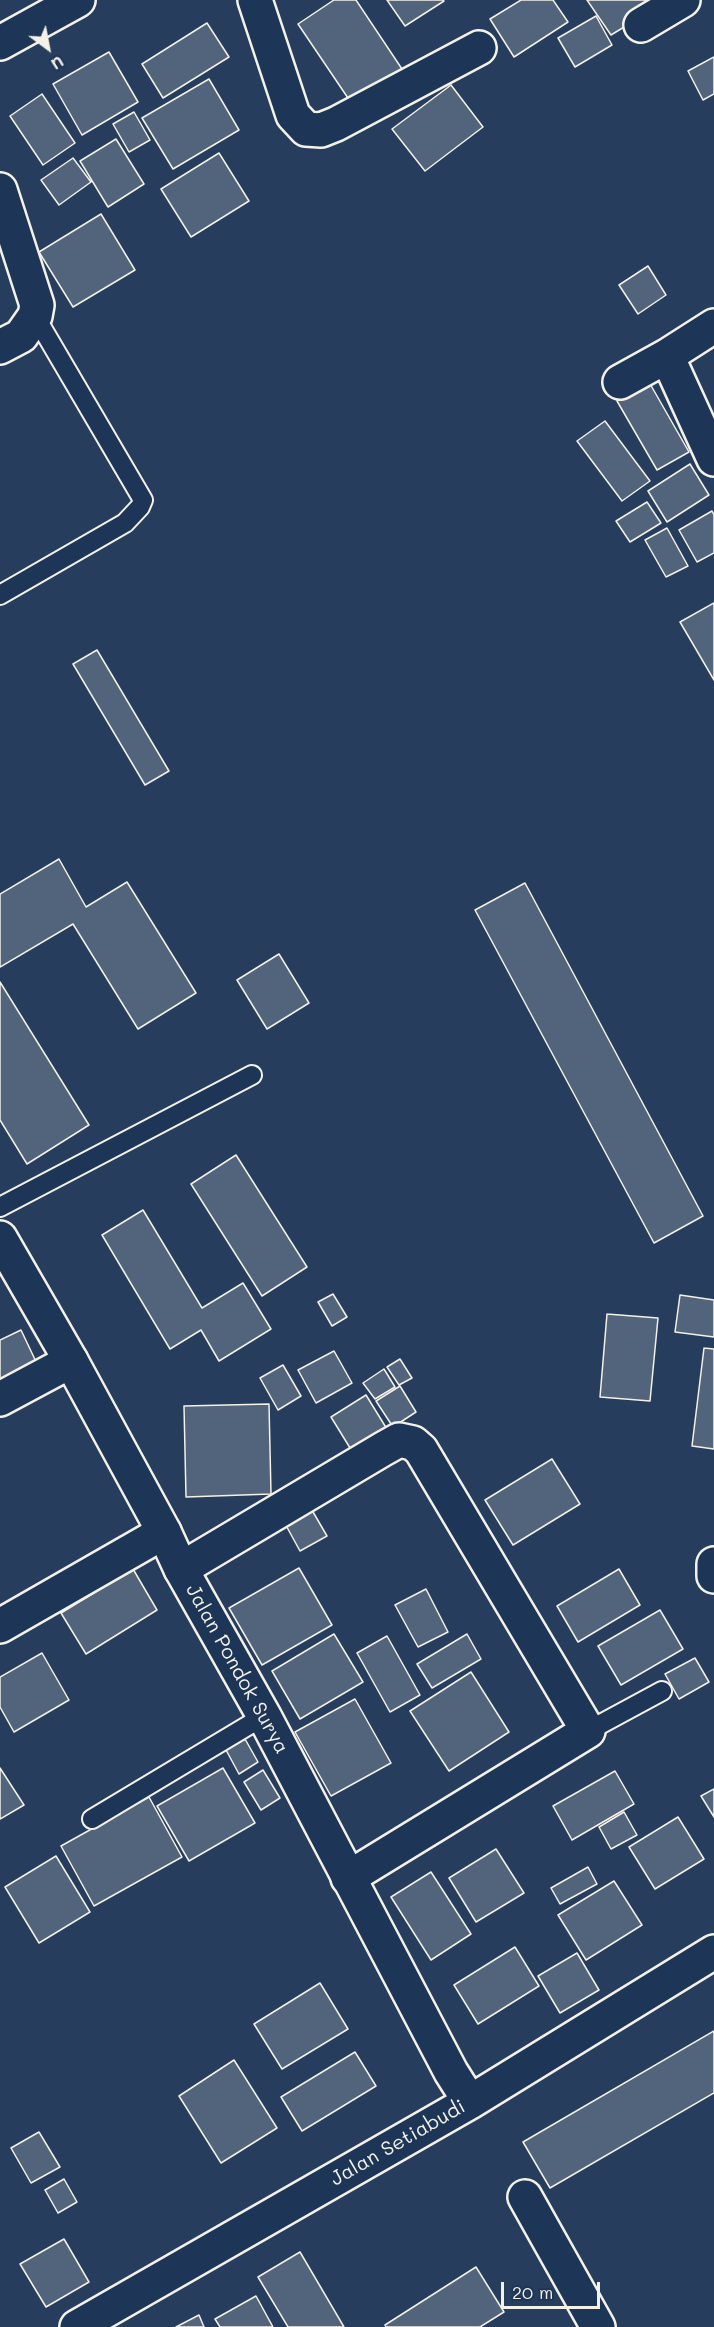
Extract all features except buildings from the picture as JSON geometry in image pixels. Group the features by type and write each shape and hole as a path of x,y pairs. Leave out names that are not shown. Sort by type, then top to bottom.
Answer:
{"street":[{"path":"0,43 78,0"},
{"path":"255,0 293,115 306,129 321,130 336,124 479,48"},
{"path":"641,25 683,0"},
{"path":"0,190 37,305 35,316 21,336 0,347"},
{"path":"620,382 714,326"},
{"path":"667,356 714,459"},
{"name":"Jalan Pondok Surya","path":"0,1238 71,1361 164,1532 181,1569 264,1716 451,2072 470,2102"},
{"path":"0,1399 71,1361"},
{"path":"181,1569 399,1440 413,1443 421,1450 588,1731 348,1878"},
{"path":"0,1626 164,1532"},
{"path":"714,1564 714,1576"},
{"name":"Jalan Setiabudi","path":"77,2327 470,2102 714,1952"},
{"path":"525,2197 598,2327"}],"lane":[{"path":"0,595 125,523 140,507 143,500 35,316"},
{"path":"0,1207 252,1075"},
{"path":"588,1731 662,1691"},
{"path":"92,1819 264,1716"}]}
